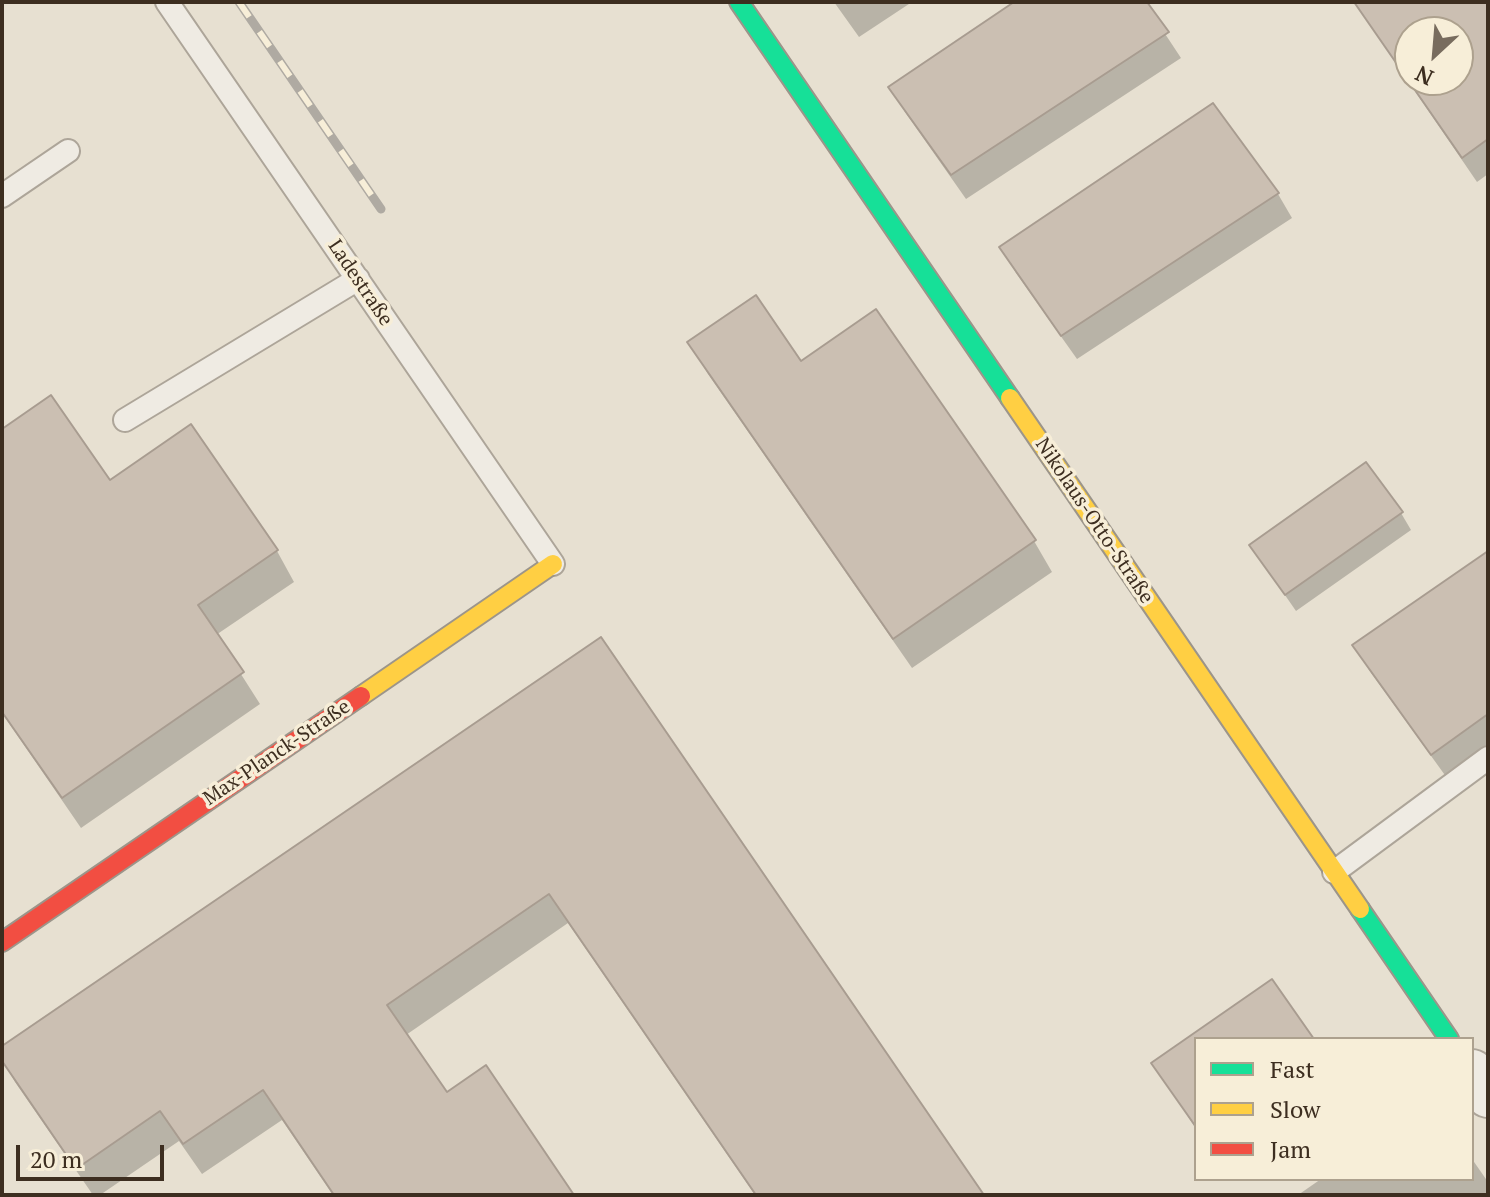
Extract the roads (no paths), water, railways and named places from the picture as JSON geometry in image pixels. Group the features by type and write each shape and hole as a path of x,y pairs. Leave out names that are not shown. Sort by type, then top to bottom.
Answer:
{"street":[{"name":"Nikolaus-Otto-Straße","path":"739,2 1448,1037"},
{"name":"Max-Planck-Straße","path":"2,942 553,564"},
{"path":"1474,1075 1488,1095"}],"lane":[{"name":"Ladestraße","path":"167,2 553,564"},
{"path":"2,196 68,151"},
{"path":"125,420 358,279"},
{"path":"1334,872 1488,758"}],"railway":[{"path":"239,2 381,209"}]}
